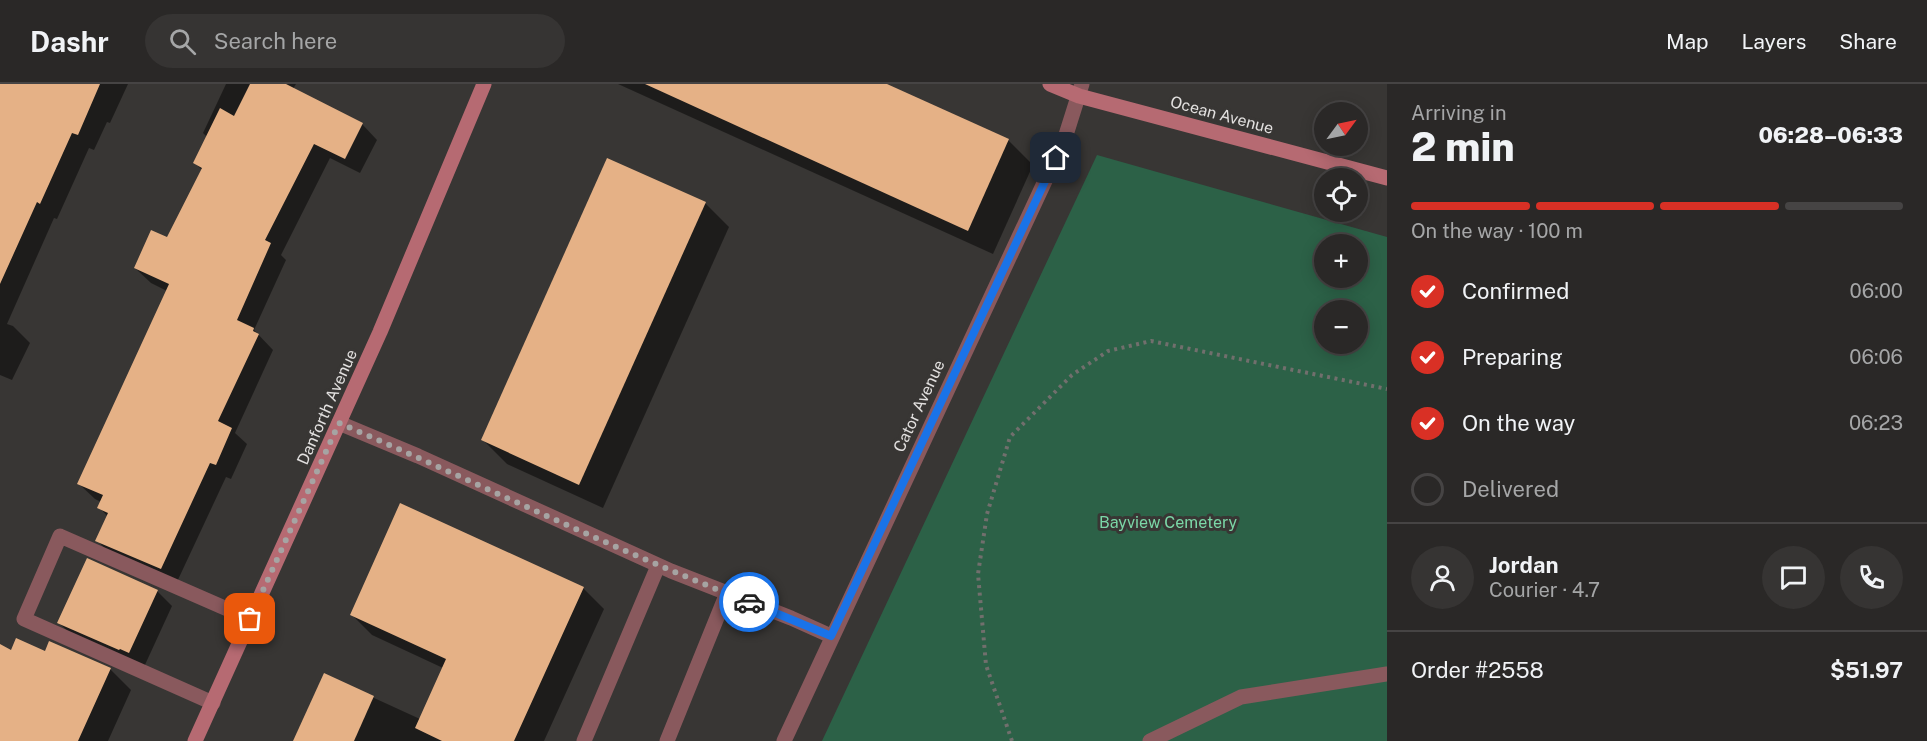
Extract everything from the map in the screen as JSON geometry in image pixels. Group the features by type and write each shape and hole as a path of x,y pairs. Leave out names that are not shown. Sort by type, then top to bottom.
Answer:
{"street":[{"name":"Danforth Avenue","path":"195,741 380,332 484,84"},
{"name":"Ocean Avenue","path":"1050,84 1080,90 1387,178"},
{"name":"Cator Avenue","path":"784,741 1065,138 1080,90"},
{"path":"339,423 418,456 658,566 831,636"},
{"path":"213,703 24,620 60,536 250,619"},
{"path":"584,741 658,566"},
{"path":"667,741 727,593"},
{"path":"1150,741 1241,697 1387,674"}],"path":[{"path":"1012,741 986,665 978,574 987,514 1010,436 1072,375 1108,351 1150,342 1387,389"}],"green space":[{"name":"Bayview Cemetery","path":"1097,155 1314,216 1314,222 1334,222 1387,237 1387,741 822,741"}],"building":[{"path":"0,84 100,84 78,135 72,133 40,204 37,202 0,284"},
{"path":"250,84 286,84 363,123 345,159 314,144 265,240 271,243 237,320 254,328 253,331 259,334 218,421 232,428 216,465 210,463 161,569 95,541 108,513 97,508 103,495 77,484 169,284 134,268 151,230 167,237 202,168 193,163 220,108 234,116"},
{"path":"645,84 887,84 1009,139 968,231"},
{"path":"607,158 706,202 579,485 481,440"},
{"path":"400,503 584,587 514,741 442,741 415,728 446,659 350,615"},
{"path":"87,558 158,590 129,653 57,623"},
{"path":"16,638 45,651 49,641 111,668 78,741 0,741 0,644 11,650"},
{"path":"324,673 374,696 354,741 293,741"}],"way so far":[{"path":"250,619 339,423 418,456 671,571 749,602"}],"route":[{"path":"749,602 831,636 1056,158"}]}
